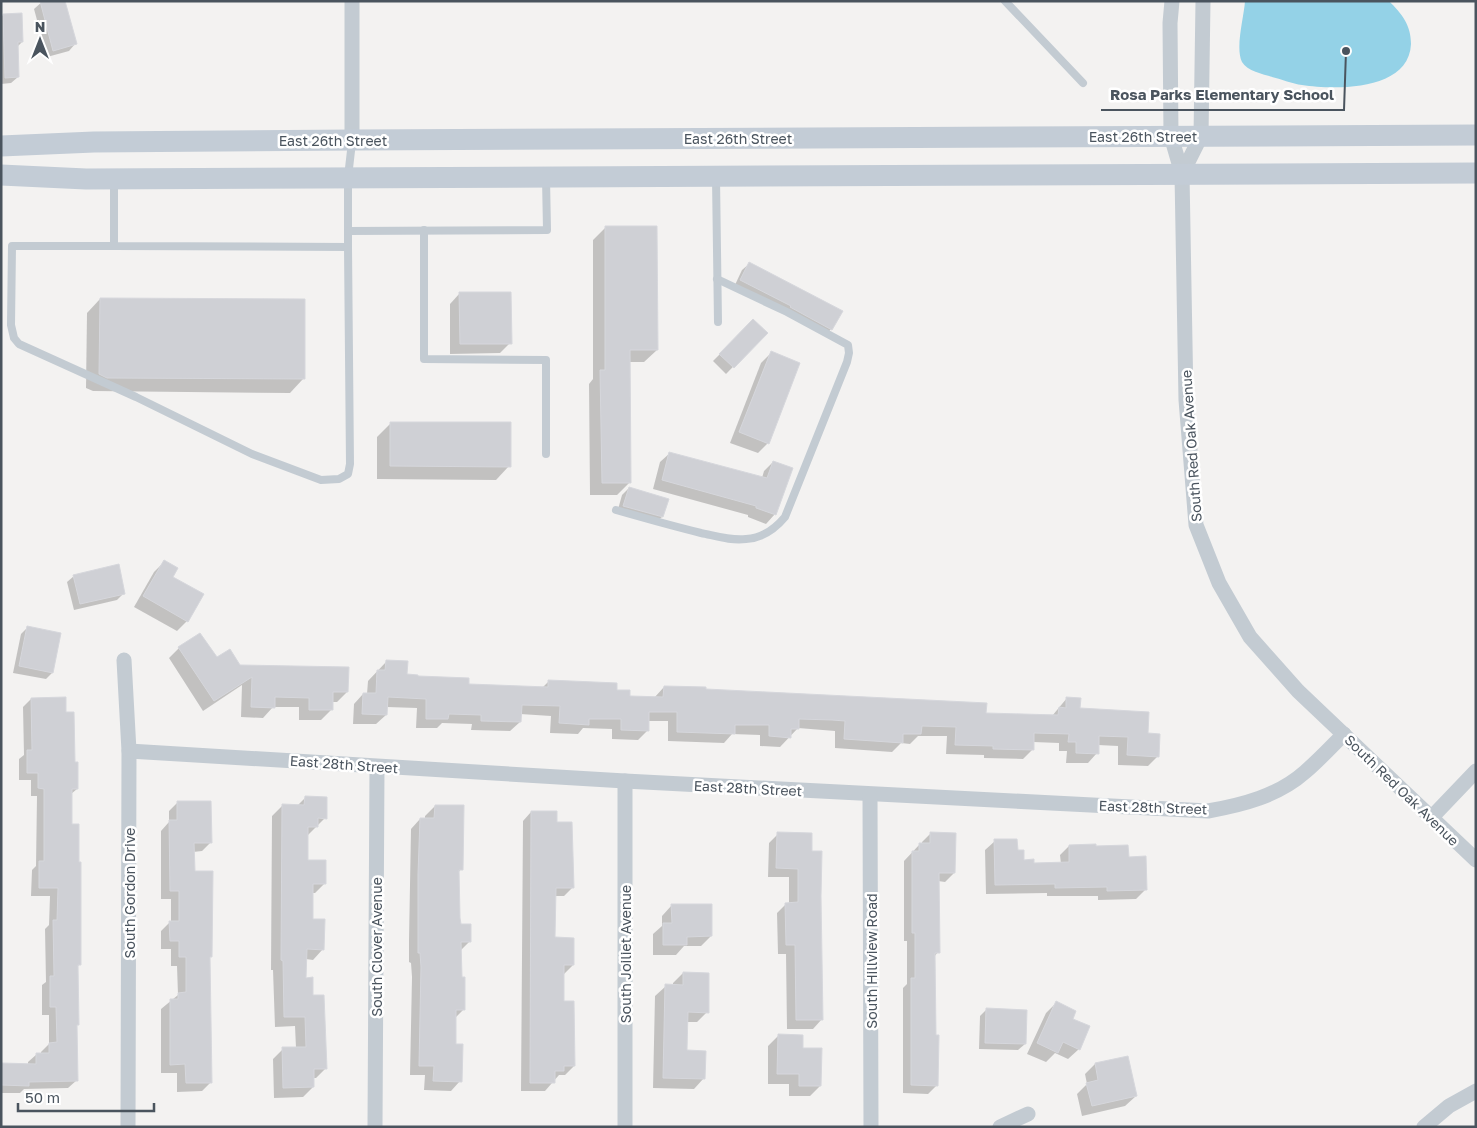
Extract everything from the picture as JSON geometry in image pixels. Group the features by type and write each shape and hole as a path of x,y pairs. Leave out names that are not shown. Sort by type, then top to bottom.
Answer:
{"main road":[{"name":"East 26th Street","path":"1,146 94,142 352,140 1476,135"},
{"path":"1,175 114,178 1476,173"}],"street":[{"path":"352,1 352,140"},
{"name":"South Red Oak Avenue","path":"1172,1 1170,23 1171,136 1182,174 1186,400 1196,525 1218,583 1250,637 1298,691 1476,860"},
{"path":"1182,174 1201,136 1203,1"},
{"name":"South Gordon Drive","path":"124,660 129,751 128,1127"},
{"name":"East 28th Street","path":"129,751 625,781 1208,811 1241,805 1282,788 1304,774 1344,734"},
{"name":"South Clover Avenue","path":"375,1127 377,767"},
{"path":"1432,817 1476,771"},
{"name":"South Joiliet Avenue","path":"625,781 625,1127"},
{"name":"South Hillview Road","path":"870,794 871,1127"},
{"path":"1424,1127 1449,1106 1476,1090"},
{"path":"1000,1127 1028,1114"}],"lane":[{"path":"1005,1 1083,83"},
{"path":"348,247 12,246 11,325 14,338 19,344 136,397 252,454 321,480 339,479 348,474 350,464 348,177 352,140"},
{"path":"348,231 547,230 546,176"},
{"path":"716,176 718,322"},
{"path":"114,178 114,246"},
{"path":"424,230 424,358 546,360 546,454"},
{"path":"616,510 679,528 737,540 765,534 778,526 785,517 847,362 848,345 787,312 717,279"}],"water":[{"path":"1245,1 1389,1 1402,15 1411,37 1407,59 1398,71 1385,79 1351,87 1316,87 1256,72 1244,65 1240,56 1239,49"}],"building":[{"path":"40,1 65,1 77,44 53,51"},
{"path":"22,13 23,42 18,42 19,77 5,78 3,14"},
{"path":"605,226 657,226 658,350 630,350 631,483 602,483 600,370 605,370"},
{"path":"749,262 843,311 832,330 791,306 740,280"},
{"path":"459,292 511,292 512,344 460,344"},
{"path":"100,298 305,299 305,379 107,378 99,374"},
{"path":"753,319 768,333 734,368 719,354"},
{"path":"771,351 800,363 769,444 739,432"},
{"path":"390,422 511,422 511,467 390,466"},
{"path":"669,452 767,478 773,461 793,468 776,515 756,508 756,506 662,480"},
{"path":"629,487 669,499 663,517 623,506"},
{"path":"164,560 178,568 173,577 204,594 188,622 143,596"},
{"path":"119,564 125,594 80,604 73,575"},
{"path":"27,626 61,633 53,673 19,666"},
{"path":"200,633 217,657 230,649 240,665 349,667 348,692 333,692 333,710 309,710 309,698 275,697 275,708 251,707 252,677 214,701 178,647"},
{"path":"386,660 408,661 407,674 469,678 469,684 548,687 548,680 617,683 617,690 630,690 630,696 663,697 664,686 706,687 706,689 987,703 986,713 1058,715 1059,707 1066,708 1066,697 1081,698 1080,708 1149,712 1148,733 1160,734 1159,757 1127,755 1128,737 1099,736 1099,754 1076,753 1076,742 1068,742 1069,734 1034,733 1034,750 993,749 993,746 955,745 956,727 922,726 921,734 903,734 903,743 844,739 845,721 832,720 799,719 799,729 791,729 791,738 769,736 769,725 735,725 735,734 677,732 677,712 649,712 649,731 621,730 621,719 589,719 589,725 559,723 560,706 522,705 521,722 481,721 481,715 449,714 448,719 426,719 426,699 388,697 387,715 362,714 363,693 376,693 377,670 385,670"},
{"path":"66,697 66,712 74,712 75,762 78,762 78,789 72,789 72,824 79,824 79,862 81,862 81,965 78,965 79,1025 77,1025 78,1081 29,1082 29,1086 1,1085 1,1063 36,1064 36,1053 49,1053 49,1043 57,1042 56,1007 50,1007 50,976 54,976 53,920 57,920 58,888 39,888 39,861 44,861 44,789 38,788 38,773 27,773 27,750 32,750 31,698"},
{"path":"305,796 327,797 327,819 318,818 318,827 308,827 308,860 326,860 326,884 313,884 313,919 325,919 324,950 307,949 306,978 313,977 313,995 324,995 327,1069 314,1069 314,1087 283,1088 282,1047 306,1047 305,1017 284,1017 283,961 281,960 282,804 304,805"},
{"path":"177,801 211,801 212,843 194,843 195,871 213,871 212,957 210,957 212,1083 186,1083 185,1064 170,1065 170,999 178,999 178,993 186,992 186,957 179,957 179,941 170,941 169,921 179,921 179,891 170,891 169,820 177,820"},
{"path":"435,805 464,805 463,870 459,870 460,918 461,924 471,924 471,942 461,942 462,977 465,977 465,1010 456,1010 456,1044 463,1044 462,1082 433,1081 434,1066 419,1066 421,967 420,953 418,953 418,874 420,818 434,818"},
{"path":"531,811 557,811 557,822 572,822 574,888 556,888 555,937 574,938 574,965 564,965 564,1001 574,1001 575,1066 564,1066 564,1071 555,1071 555,1083 530,1083"},
{"path":"777,832 812,833 812,851 822,851 823,1020 796,1020 795,945 786,945 785,903 798,902 798,869 776,868"},
{"path":"930,832 956,833 955,873 939,873 940,953 935,953 936,1035 939,1035 938,1086 911,1085 911,978 915,978 915,933 912,933 912,851 919,851 919,843 930,843"},
{"path":"994,839 1017,839 1018,850 1024,850 1024,860 1034,859 1034,863 1069,862 1069,845 1128,845 1129,857 1146,856 1147,890 1107,891 1107,887 1055,888 1055,884 995,885"},
{"path":"671,904 712,904 712,936 687,937 687,945 663,945 663,923 672,923"},
{"path":"683,972 709,973 709,1013 688,1012 687,1050 706,1051 705,1079 663,1078 665,984 683,985"},
{"path":"1056,1001 1076,1011 1073,1019 1090,1026 1080,1050 1063,1042 1058,1053 1037,1043"},
{"path":"986,1008 1027,1010 1026,1044 985,1043"},
{"path":"778,1034 803,1035 803,1048 822,1048 821,1086 799,1086 799,1074 777,1074"},
{"path":"1128,1056 1137,1096 1092,1106 1086,1083 1098,1080 1095,1063"}],"place":[{"name":"Rosa Parks Elementary School","path":"1346,51"}]}
